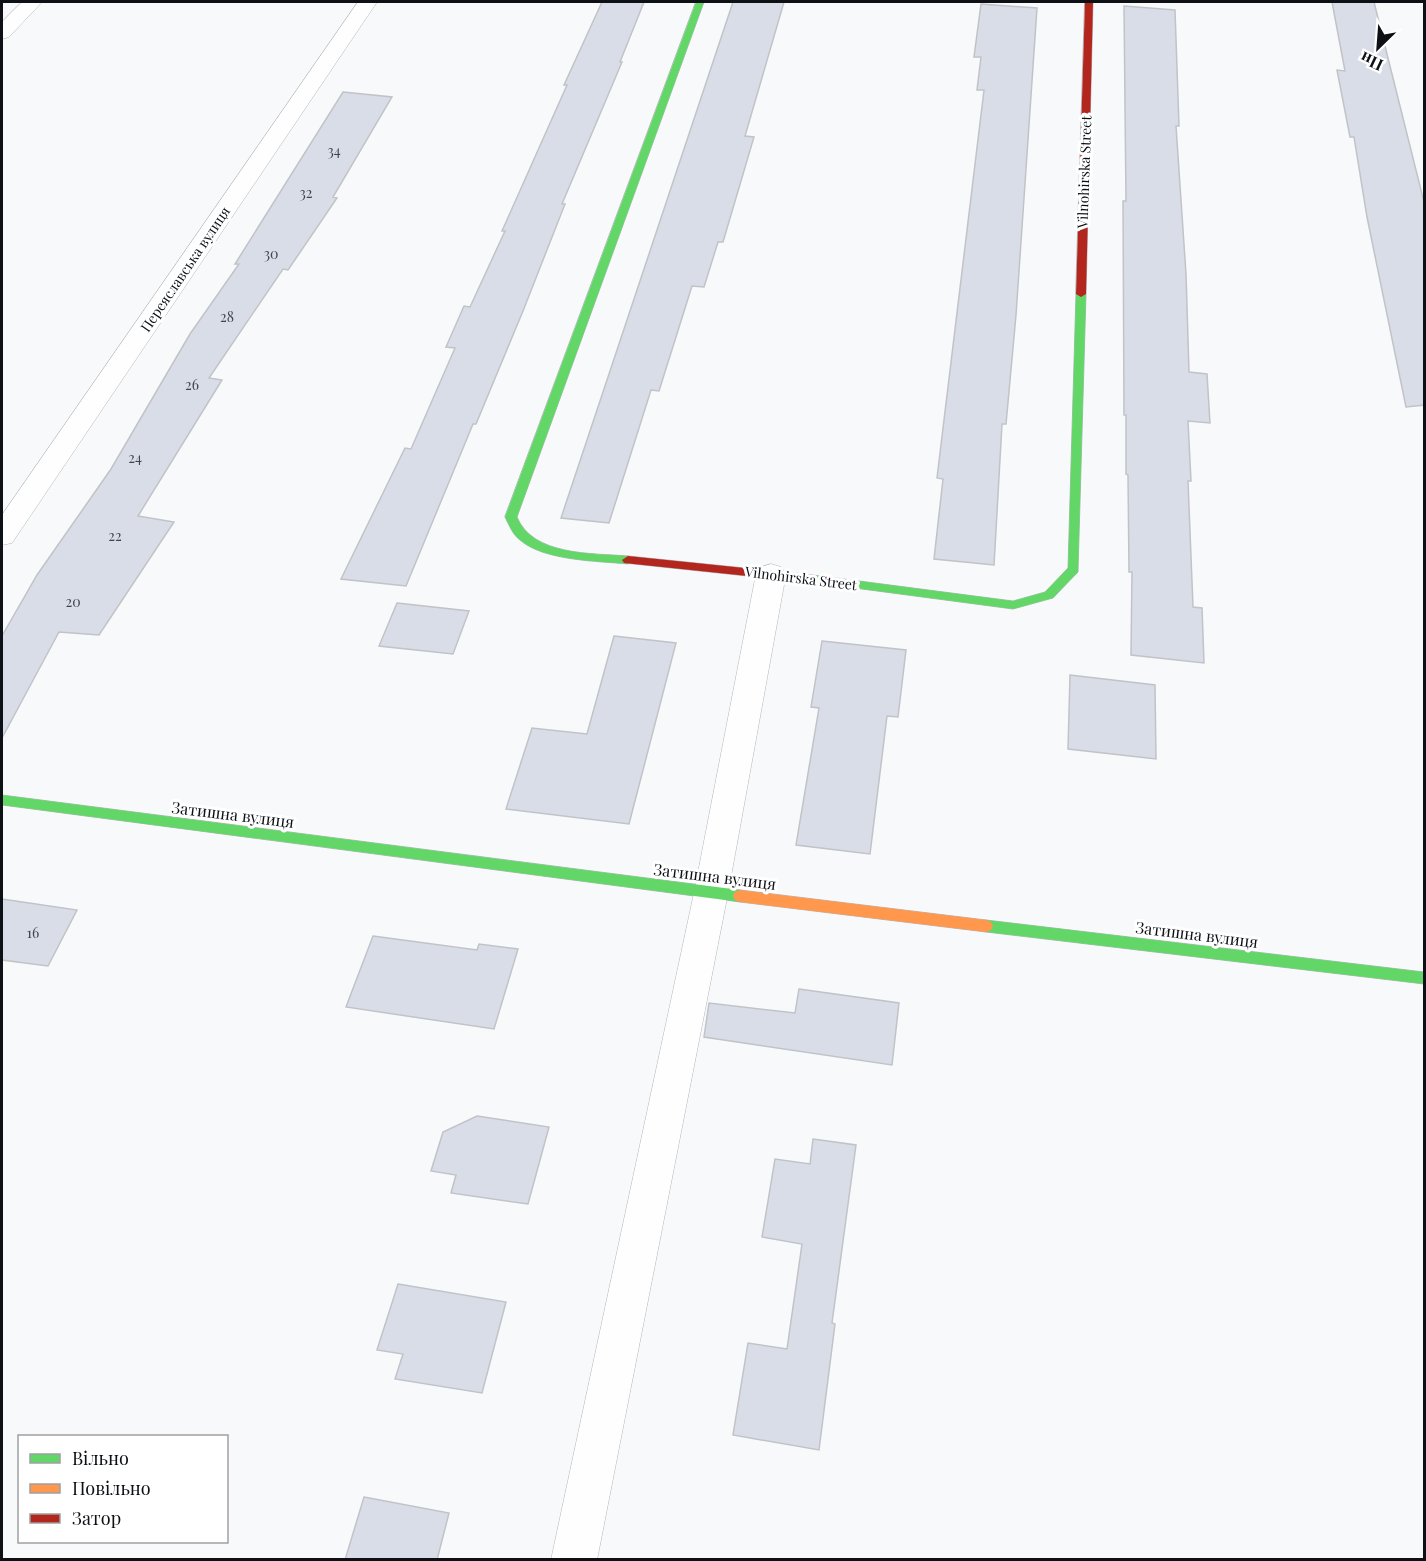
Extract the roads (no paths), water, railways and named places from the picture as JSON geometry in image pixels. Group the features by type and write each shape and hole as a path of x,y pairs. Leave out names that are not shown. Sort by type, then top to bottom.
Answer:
{"street":[{"path":"2,33 32,2"},
{"name":"Переяславська вулиця","path":"2,536 367,2"},
{"name":"Vilnohirska Street","path":"700,2 511,517 515,527 527,540 567,554 771,574 1013,605 1049,595 1074,569 1089,2"},
{"path":"574,1560 711,893 771,574"},
{"name":"Затишна вулиця","path":"2,800 711,893 1425,978"}]}
